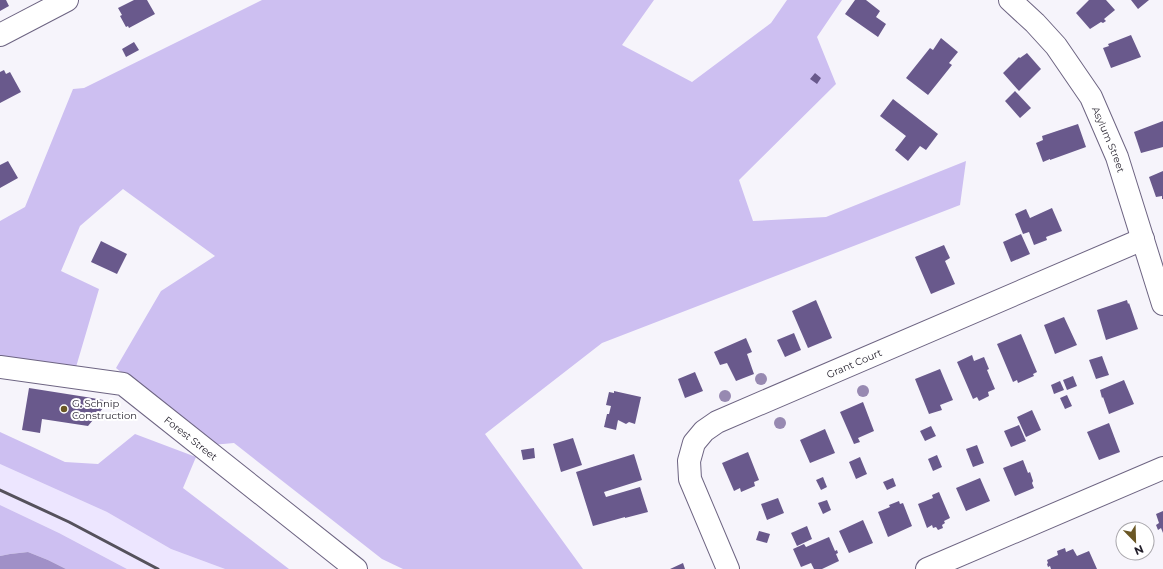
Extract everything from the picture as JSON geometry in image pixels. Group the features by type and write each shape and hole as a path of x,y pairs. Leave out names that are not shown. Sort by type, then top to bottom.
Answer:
{"street":[{"path":"0,35 40,6 67,0"},
{"name":"Asylum Street","path":"1010,0 1035,23 1056,46 1091,97 1118,157 1163,304"},
{"name":"Grant Court","path":"728,569 690,478 689,461 694,443 704,431 717,422 1143,240"},
{"name":"Forest Street","path":"0,367 123,384 356,569"},
{"path":"927,569 1163,468"}],"shaded area":[{"path":"262,0 654,0 622,45 692,82 771,23 787,0 842,0 817,37 836,84 739,180 753,221 826,217 966,161 960,205 602,343 485,434 583,569 403,569 382,559 234,443 212,445 116,368 161,291 215,256 123,189 80,226 61,271 99,289 76,367 0,359 0,221 25,207 73,89 84,88"},
{"path":"0,432 65,462 98,464 135,434 196,457 183,488 289,569 225,569 171,549 107,512 0,464"},
{"path":"0,464 107,512 171,549 225,569 127,569 59,533 0,505"},
{"path":"0,505 59,533 127,569 66,569 28,552 0,556"},
{"path":"28,552 66,569 0,569 0,556"}],"building":[{"path":"0,0 6,0 9,6 0,11"},
{"path":"134,0 147,0 155,14 129,28 128,26 126,27 120,16 122,15 118,8"},
{"path":"855,0 866,0 880,11 876,17 886,24 878,37 845,14"},
{"path":"1089,0 1106,0 1115,10 1104,19 1106,21 1103,23 1101,22 1090,29 1076,13"},
{"path":"1131,0 1149,0 1138,9"},
{"path":"1131,35 1141,57 1111,68 1103,48 1109,46 1108,44"},
{"path":"941,38 958,52 949,63 952,65 928,95 906,78 930,48 933,50"},
{"path":"134,42 139,50 126,57 122,49"},
{"path":"1027,53 1041,69 1019,91 1003,73 1019,57 1020,58"},
{"path":"4,70 6,74 10,72 21,92 0,103 0,72"},
{"path":"815,73 821,78 817,84 810,79"},
{"path":"1015,91 1031,108 1020,118 1005,101"},
{"path":"893,99 938,134 926,150 920,146 908,161 895,150 906,136 880,116"},
{"path":"1163,121 1163,147 1141,153 1134,132"},
{"path":"1078,124 1086,147 1043,162 1036,143 1043,140 1042,136"},
{"path":"8,161 18,178 0,188 0,165"},
{"path":"1163,171 1162,199 1162,196 1156,197 1149,177"},
{"path":"1052,208 1062,231 1046,237 1047,240 1034,245 1029,232 1023,234 1015,214 1026,209 1030,218"},
{"path":"1021,234 1030,254 1011,262 1003,242"},
{"path":"101,241 127,254 117,274 91,262"},
{"path":"944,245 950,258 945,261 955,284 931,294 915,257"},
{"path":"816,300 832,338 808,348 792,311"},
{"path":"1127,300 1138,329 1106,340 1097,310"},
{"path":"1064,317 1077,345 1055,354 1044,325"},
{"path":"794,333 801,350 785,357 777,340"},
{"path":"1021,334 1037,372 1033,374 1034,376 1018,383 1017,380 1013,382 997,344"},
{"path":"746,338 752,352 747,354 754,374 736,381 727,363 720,365 714,352"},
{"path":"972,355 974,361 984,357 989,369 987,370 995,389 988,392 989,396 979,401 977,397 973,399 957,362"},
{"path":"1102,356 1109,375 1096,379 1089,360"},
{"path":"940,369 953,400 940,405 942,410 929,414 915,379"},
{"path":"695,372 703,391 685,398 678,379"},
{"path":"1073,376 1077,386 1067,390 1063,380"},
{"path":"1124,380 1134,404 1109,414 1100,390"},
{"path":"1060,381 1064,390 1054,394 1051,385"},
{"name":"G. Schnip Construction","path":"29,388 109,401 88,426 42,419 40,433 22,430"},
{"path":"614,391 641,397 635,424 629,422 626,424 618,420 616,430 604,427 607,414 609,414 611,406 606,405 609,392 614,393"},
{"path":"1067,395 1072,406 1065,409 1060,398"},
{"path":"863,402 874,431 858,438 860,442 854,444 840,412"},
{"path":"1032,410 1041,430 1026,437 1017,417"},
{"path":"1109,423 1120,452 1099,460 1087,432"},
{"path":"1019,425 1026,441 1011,447 1004,431"},
{"path":"931,426 936,436 925,441 920,431"},
{"path":"825,429 835,453 810,463 800,440"},
{"path":"573,438 582,465 561,472 553,444"},
{"path":"977,445 984,463 973,467 966,449"},
{"path":"534,448 535,458 523,460 521,450"},
{"path":"748,452 759,480 754,482 755,486 741,492 740,488 734,491 722,463"},
{"path":"634,454 642,480 604,492 606,497 640,487 648,512 593,526 576,472"},
{"path":"937,455 942,467 933,471 928,459"},
{"path":"860,457 867,474 856,479 849,462"},
{"path":"1023,460 1028,473 1030,472 1034,488 1015,496 1003,468"},
{"path":"823,477 827,487 821,490 816,480"},
{"path":"893,478 896,486 887,490 883,482"},
{"path":"980,478 990,501 966,511 956,488"},
{"path":"939,492 950,518 944,521 945,523 942,525 943,528 938,530 936,527 933,528 932,525 927,528 918,504 933,498 932,495"},
{"path":"778,498 784,513 767,520 761,504"},
{"path":"827,500 831,510 823,514 818,503"},
{"path":"899,501 900,504 903,503 912,526 888,537 878,512"},
{"path":"1163,511 1163,533 1161,528 1158,530 1156,525 1159,523 1156,514"},
{"path":"863,520 873,543 849,553 839,531"},
{"path":"807,526 812,539 797,546 791,533"},
{"path":"759,531 770,534 767,543 756,540"},
{"path":"829,537 835,551 837,550 838,553 836,554 839,561 822,569 814,569 811,563 801,567 793,549 804,544 806,547"},
{"path":"1065,548 1066,552 1073,549 1077,556 1089,551 1097,569 1051,569 1050,566 1048,567 1047,560 1058,555 1057,551"},
{"path":"683,563 685,569 670,569"}],"railway":[{"path":"0,490 69,522 158,569"}],"place":[{"name":"G. Schnip Construction","path":"64,409"}]}
